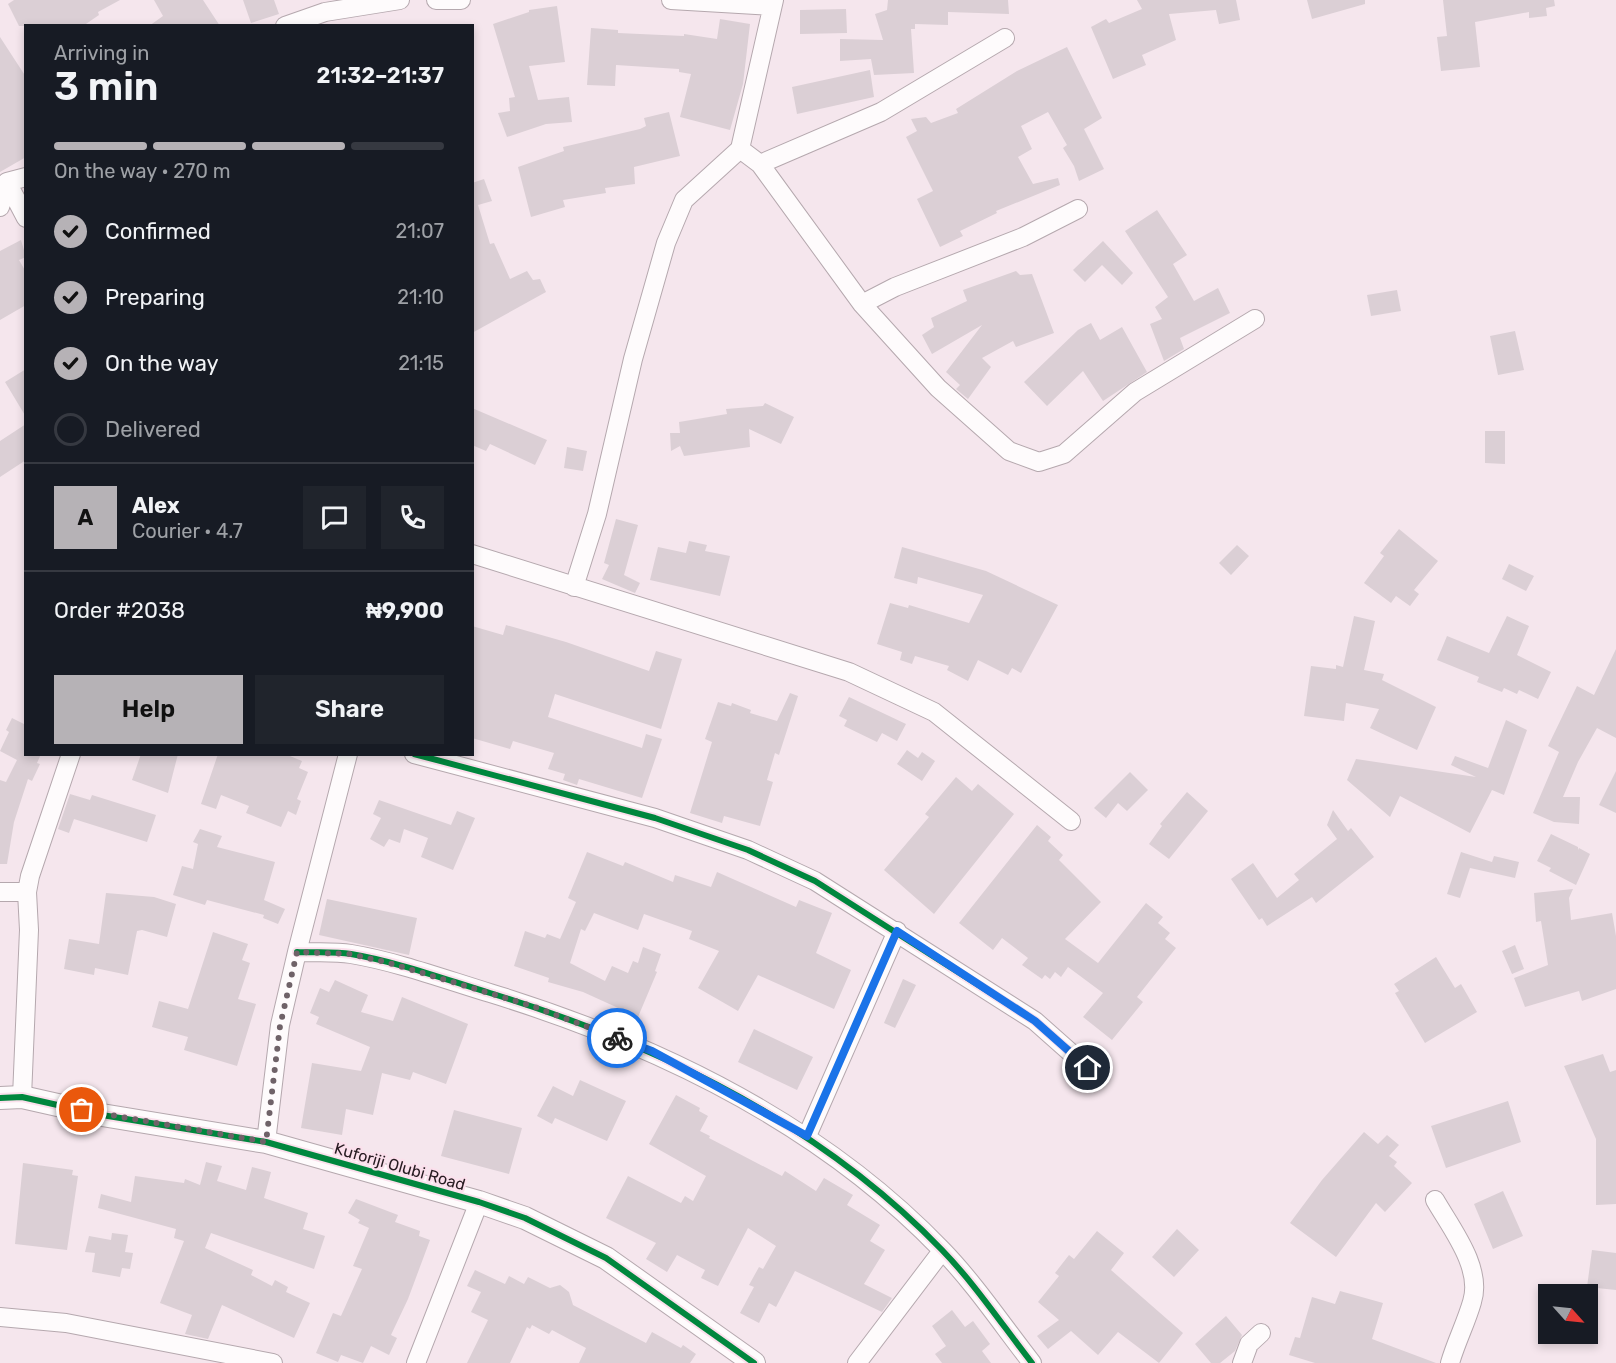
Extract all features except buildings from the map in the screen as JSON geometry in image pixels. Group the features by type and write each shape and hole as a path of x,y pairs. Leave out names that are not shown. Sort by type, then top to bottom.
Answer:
{"street":[{"path":"291,24 325,12 400,0"},
{"path":"436,0 461,0"},
{"path":"574,587 597,514 633,359 675,216 684,200 740,149 773,3 672,0"},
{"path":"760,164 881,112 1005,38"},
{"path":"740,149 760,164 862,304 938,388 1009,451 1039,462 1064,453 1135,392 1255,319"},
{"path":"8,182 24,178"},
{"path":"0,207 8,182"},
{"path":"8,182 24,214"},
{"path":"862,304 896,287 1023,237 1078,209"},
{"path":"474,555 849,672 892,690 934,712 1071,821"},
{"path":"11,1098 29,930 27,892 30,876 70,756"},
{"path":"266,1142 280,1026 347,756"},
{"path":"422,756 655,818 748,850 815,881 897,931 1035,1021 1088,1068"},
{"path":"0,892 27,892"},
{"path":"807,1136 897,931"},
{"path":"297,952 349,954 386,962 532,1006 652,1051 807,1136 880,1194 942,1251 1032,1363"},
{"name":"Kuforiji Olubi Road","path":"11,1098 266,1142 479,1202 525,1218 606,1258 754,1363"},
{"path":"1435,1200 1476,1280 1473,1301 1458,1334 1450,1363"},
{"path":"416,1363 479,1202"},
{"path":"857,1363 942,1251"},
{"path":"0,1317 66,1323 273,1363"},
{"path":"1242,1363 1249,1344 1261,1333"}],"cycle path":[{"path":"422,756 655,818 748,850 815,881 1035,1021 1088,1068"},
{"path":"297,952 369,957 421,971 552,1013 674,1063 732,1093 789,1126 843,1163 894,1205 954,1263 1032,1363"},
{"path":"0,1098 22,1097 102,1115 266,1142 479,1202 525,1218 606,1258 754,1363"}],"way so far":[{"path":"82,1110 266,1142 280,1026 297,952 349,954 386,962 532,1006 617,1038"}],"route":[{"path":"617,1038 652,1051 807,1136 897,931 1035,1021 1088,1068"}]}
